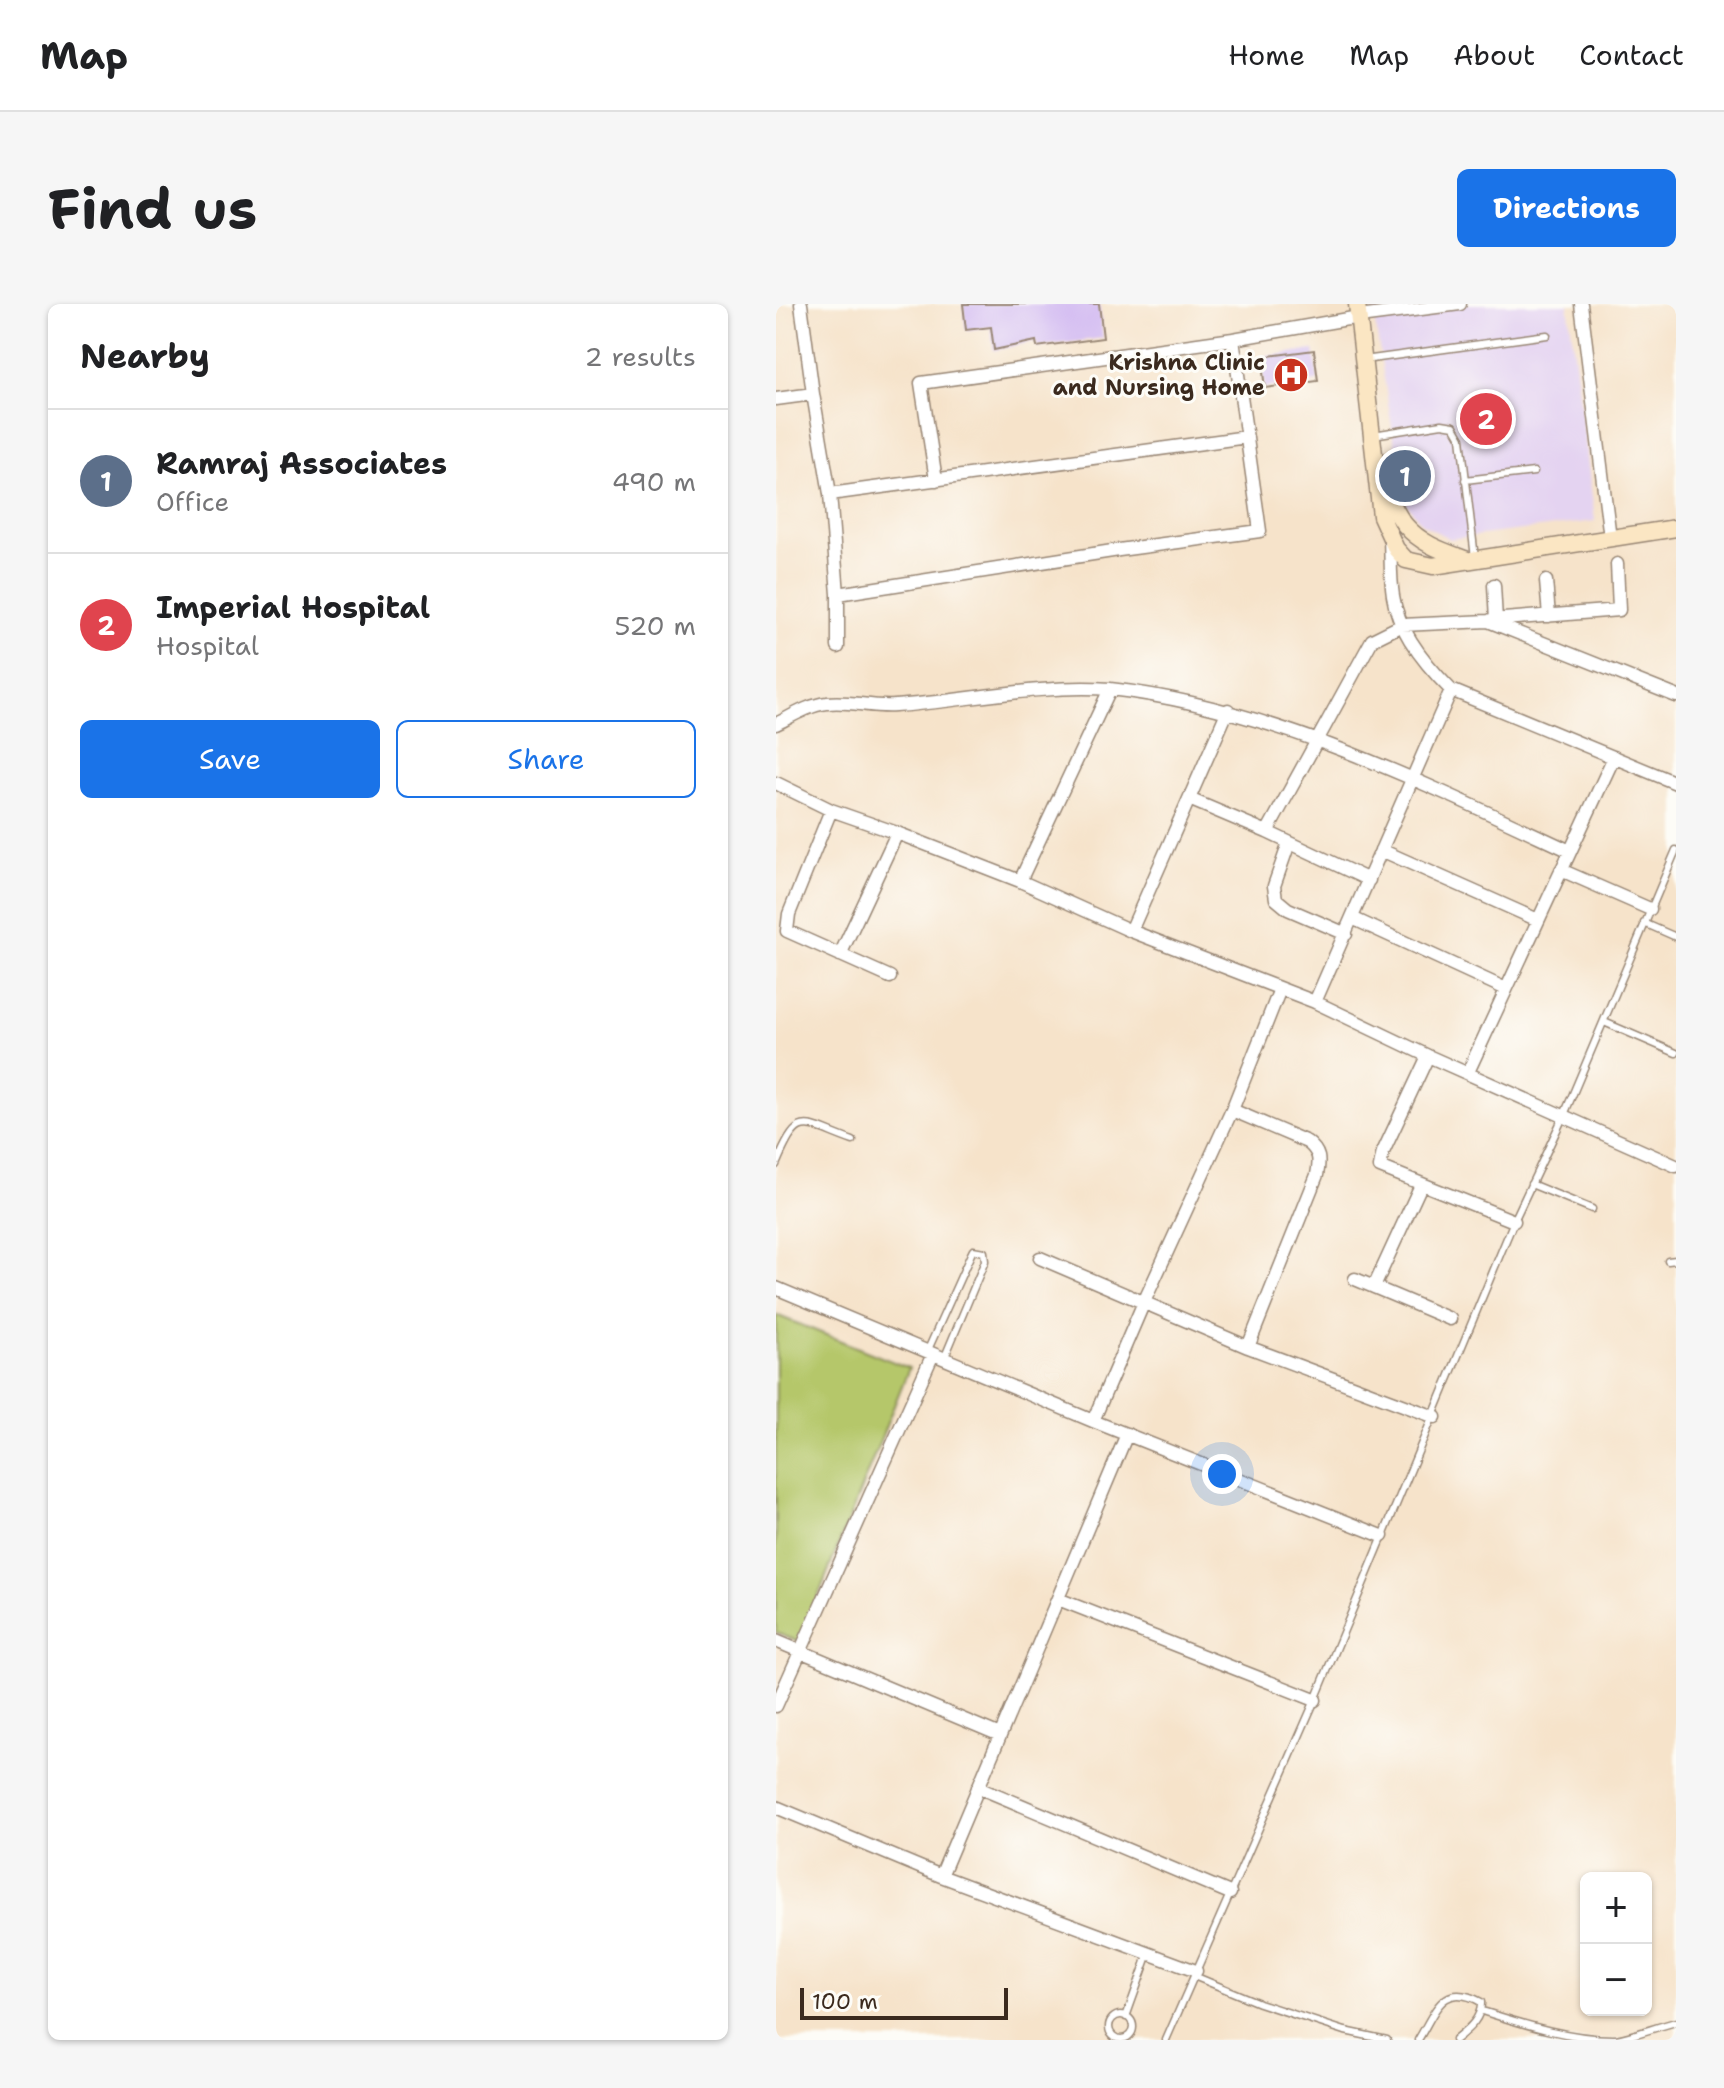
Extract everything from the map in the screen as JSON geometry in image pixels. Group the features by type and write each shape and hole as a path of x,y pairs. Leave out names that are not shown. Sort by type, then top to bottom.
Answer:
{"street":[{"path":"801,304 830,494 838,594 838,647"},
{"path":"936,480 921,383 1233,339 1360,307 1460,304"},
{"path":"1581,304 1610,538"},
{"path":"1360,307 1381,516 1390,537 1406,560 1433,566 1676,528"},
{"path":"838,594 1260,531 1233,339"},
{"path":"776,399 813,394"},
{"path":"830,494 1247,437"},
{"path":"1379,481 1405,525 1417,536 1433,548 1473,560"},
{"path":"1390,537 1393,597 1402,625 1432,672 1451,690 1676,783"},
{"path":"1267,832 1372,640 1402,625 1619,610 1617,564"},
{"path":"1546,581 1549,616"},
{"path":"1492,620 1494,585"},
{"path":"1492,620 1676,696"},
{"path":"776,724 810,707 828,703 890,707 1083,687 1149,693 1228,710 1413,778 1570,851"},
{"path":"1020,881 1110,689"},
{"path":"1315,1002 1451,690"},
{"path":"1131,931 1228,710"},
{"path":"1468,1072 1614,757"},
{"path":"776,783 831,810 1020,881 1131,931 1315,1002 1428,1056 1676,1166"},
{"path":"1189,799 1369,880"},
{"path":"831,810 787,931 890,977"},
{"path":"840,955 897,833"},
{"path":"1289,843 1274,886 1276,899 1288,909 1346,934"},
{"path":"1381,850 1538,920"},
{"path":"1561,870 1650,909"},
{"path":"1352,918 1506,989"},
{"path":"1093,1421 1232,1110 1280,989"},
{"path":"1428,1056 1383,1152 1380,1167 1514,1221"},
{"path":"1232,1110 1307,1142 1316,1149 1320,1161 1248,1347"},
{"path":"1374,1287 1421,1185"},
{"path":"1040,1258 1248,1347 1435,1417"},
{"path":"1355,1279 1450,1319"},
{"path":"776,1288 1093,1421 1382,1536"},
{"path":"776,1706 935,1355"},
{"path":"941,1876 1127,1434"},
{"path":"1058,1599 1315,1700"},
{"path":"776,1641 1000,1735"},
{"path":"978,1787 1230,1893"},
{"path":"776,1807 941,1876 1195,1973"}],"lane":[{"path":"1364,360 1547,335"},
{"path":"1373,435 1442,424 1454,426 1461,438 1473,560"},
{"path":"1465,480 1534,472"},
{"path":"1166,2040 1315,1700 1514,1221 1564,1115 1676,850"},
{"path":"1644,923 1676,937"},
{"path":"1604,1022 1676,1053"},
{"path":"776,1165 789,1135 797,1126 806,1124 853,1141"},
{"path":"1531,1184 1592,1209"},
{"path":"973,1250 984,1252 985,1261 935,1355 971,1254 973,1250"},
{"path":"1126,2017 1149,1953"},
{"path":"1195,1973 1259,2003 1345,2031 1387,2040"},
{"path":"1418,2040 1440,2002 1452,1994 1466,1994 1481,2002 1482,2011 1455,2040"},
{"path":"1482,2011 1580,2039 1613,2040 1676,2022"},
{"path":"1126,2017 1132,2022 1132,2033 1119,2040 1110,2032 1110,2024 1115,2018 1126,2017"}],"shaded area":[{"path":"1372,304 1568,304 1595,521 1450,539 1422,524 1404,501"}],"green space":[{"path":"776,1315 909,1368 800,1642 776,1632"}],"building":[{"path":"963,304 1099,304 1103,338 1037,347 1036,341 994,350 991,327 966,330"},
{"path":"1314,350 1318,381 1265,388 1261,357"}],"place":[{"name":"Krishna Clinic and Nursing Home","path":"1291,375"},
{"name":"Imperial Hospital","path":"1486,419"},
{"name":"Ramraj Associates","path":"1405,476"}]}
